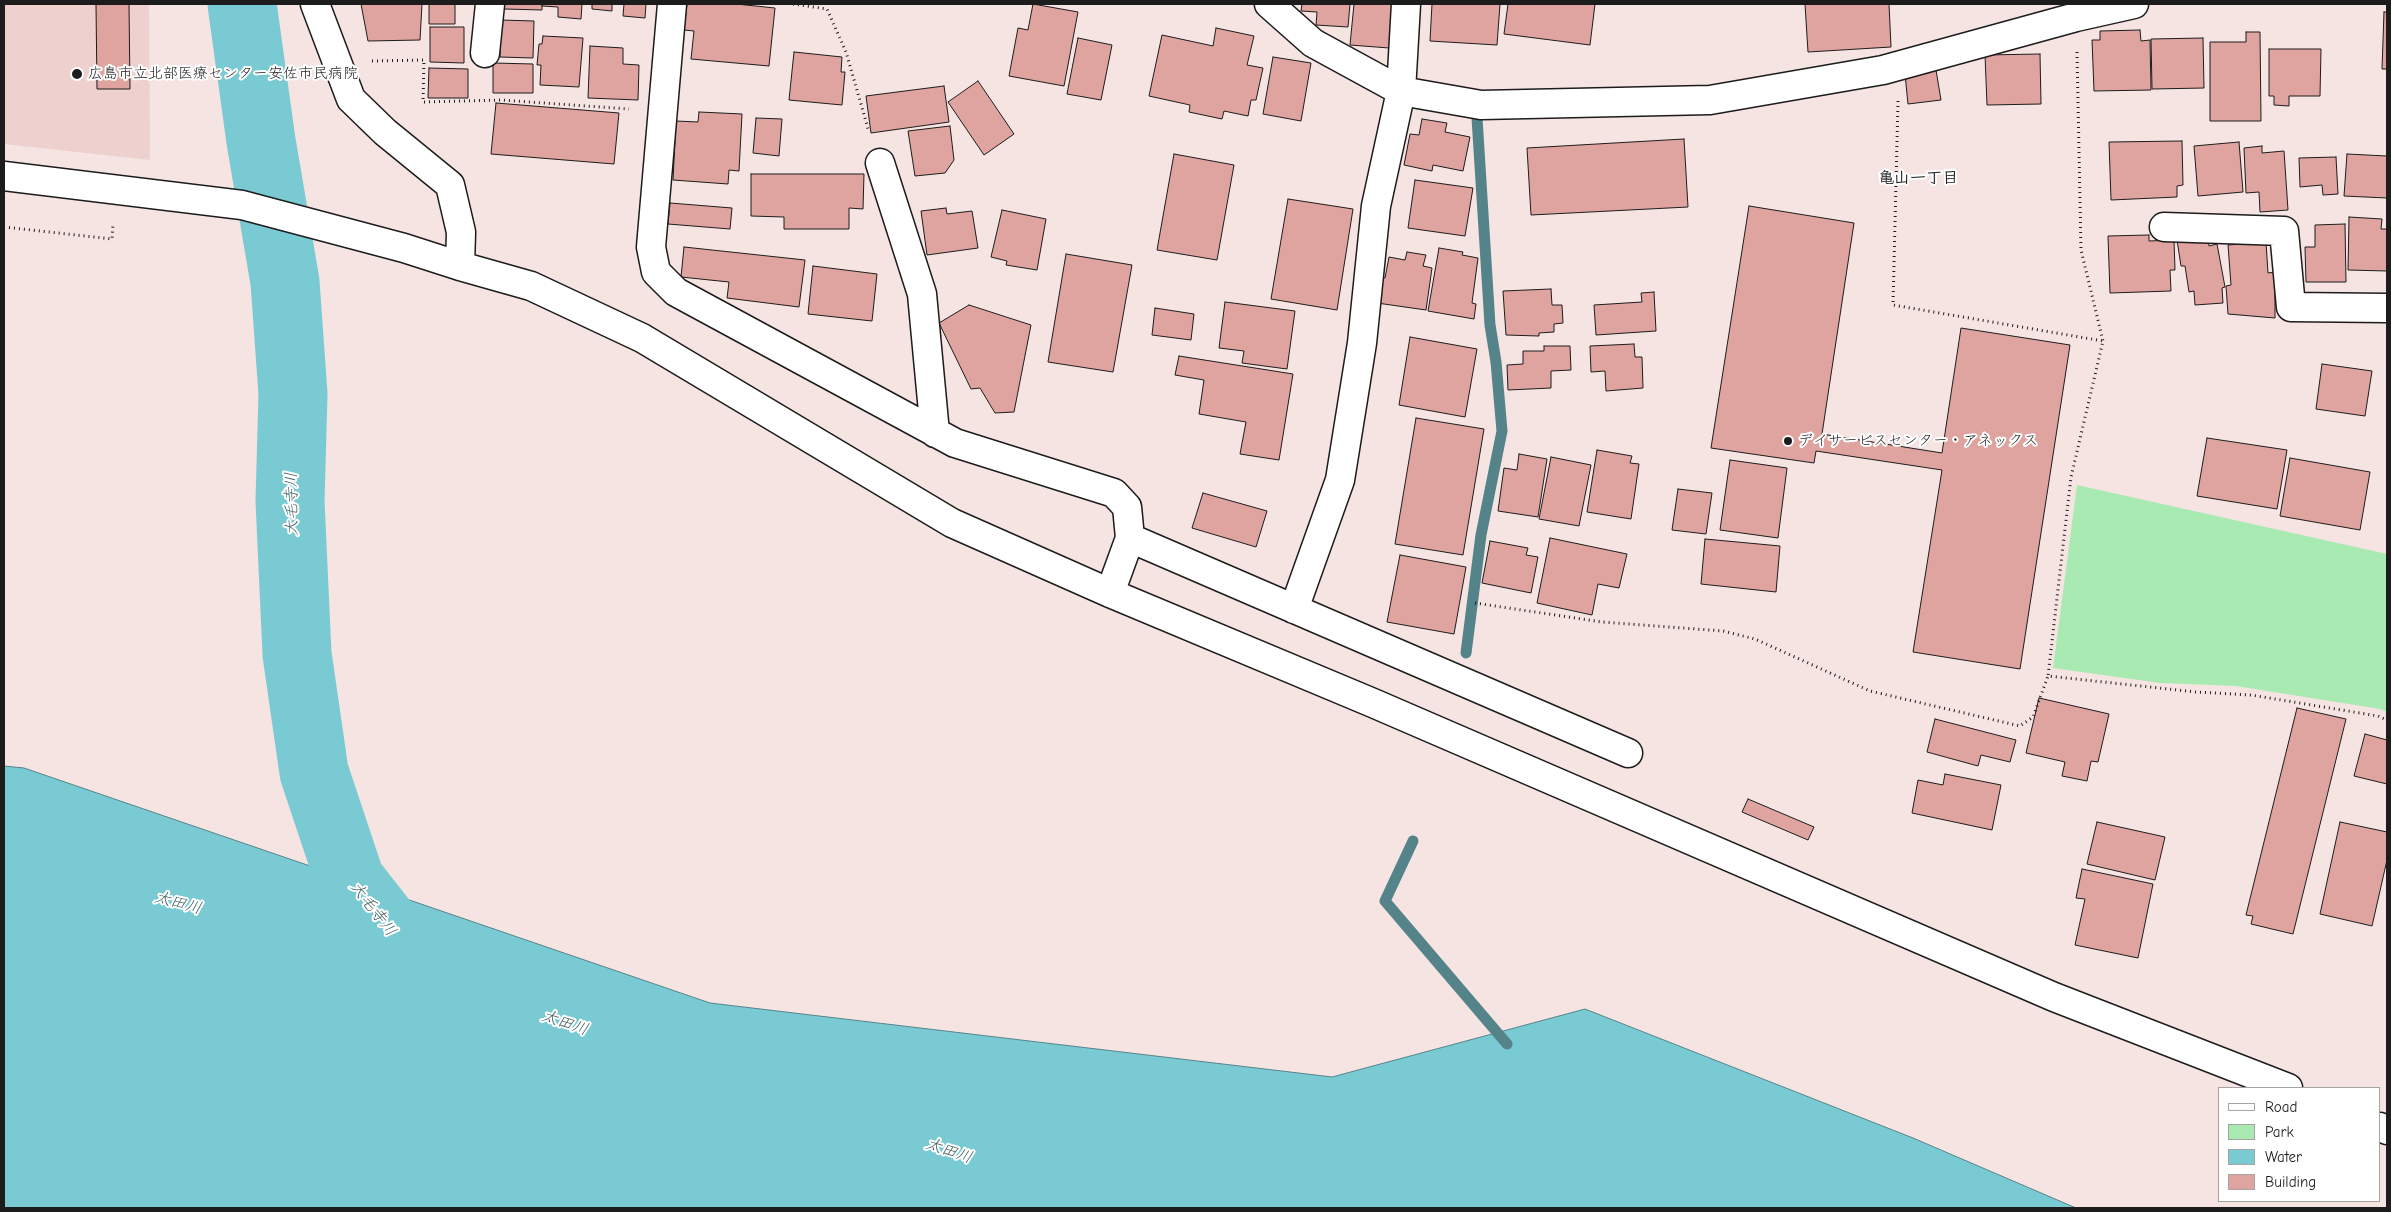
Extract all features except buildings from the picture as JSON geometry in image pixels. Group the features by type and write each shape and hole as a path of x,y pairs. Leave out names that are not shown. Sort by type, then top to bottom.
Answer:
{"street":[{"path":"315,4 351,99 385,132 450,185 461,232 460,266"},
{"path":"485,53 490,4"},
{"path":"672,4 651,247 656,272 676,292 955,443 1114,493 1127,507 1130,538 1110,593"},
{"path":"1269,4 1314,43 1401,91 1481,105 1710,100 1882,70 2076,17 2134,4"},
{"path":"1294,609 1340,480 1362,343 1376,206 1401,91 1406,4"},
{"path":"880,163 922,294 935,432"},
{"path":"4,176 115,188 242,205 404,248 531,286 642,338 952,523 1110,593 1382,707 2054,997 2285,1087"},
{"path":"2164,228 2284,231 2291,307 2387,308"},
{"path":"1130,538 1628,753"}],"path":[{"path":"793,4 827,9 846,52 873,147 880,163"},
{"path":"1475,602 1602,622 1723,631 1754,639 1870,691 2020,726 2033,717 2048,676 2071,477 2103,341 2081,250 2076,17"},
{"path":"1898,65 1893,305 2103,341"},
{"path":"4,227 112,239 115,188"},
{"path":"2048,676 2196,692 2251,694 2378,716 2387,720"}],"shaded area":[{"name":"広島市立北部医療センター安佐市民病院","path":"4,4 149,4 150,160 4,144"}],"green space":[{"path":"2077,485 2387,554 2387,712 2380,709 2236,686 2160,683 2053,668"}],"water":[{"name":"太田川","path":"4,766 24,768 710,1003 1332,1077 1585,1009 1913,1138 2076,1208 4,1208"}],"waterway":[{"name":"大毛寺川","path":"242,4 261,141 285,282 293,394 290,501 297,654 314,772 350,880 408,954"},
{"path":"1466,653 1481,535 1502,431 1496,362 1490,325 1477,118"},
{"path":"1413,841 1385,901 1507,1044"}],"place":[{"name":"広島市立北部医療センター安佐市民病院","path":"77,74"},
{"name":"デイサービスセンター・アネックス","path":"1788,441"}],"district":[{"name":"亀山一丁目","path":"1918,178"}]}
